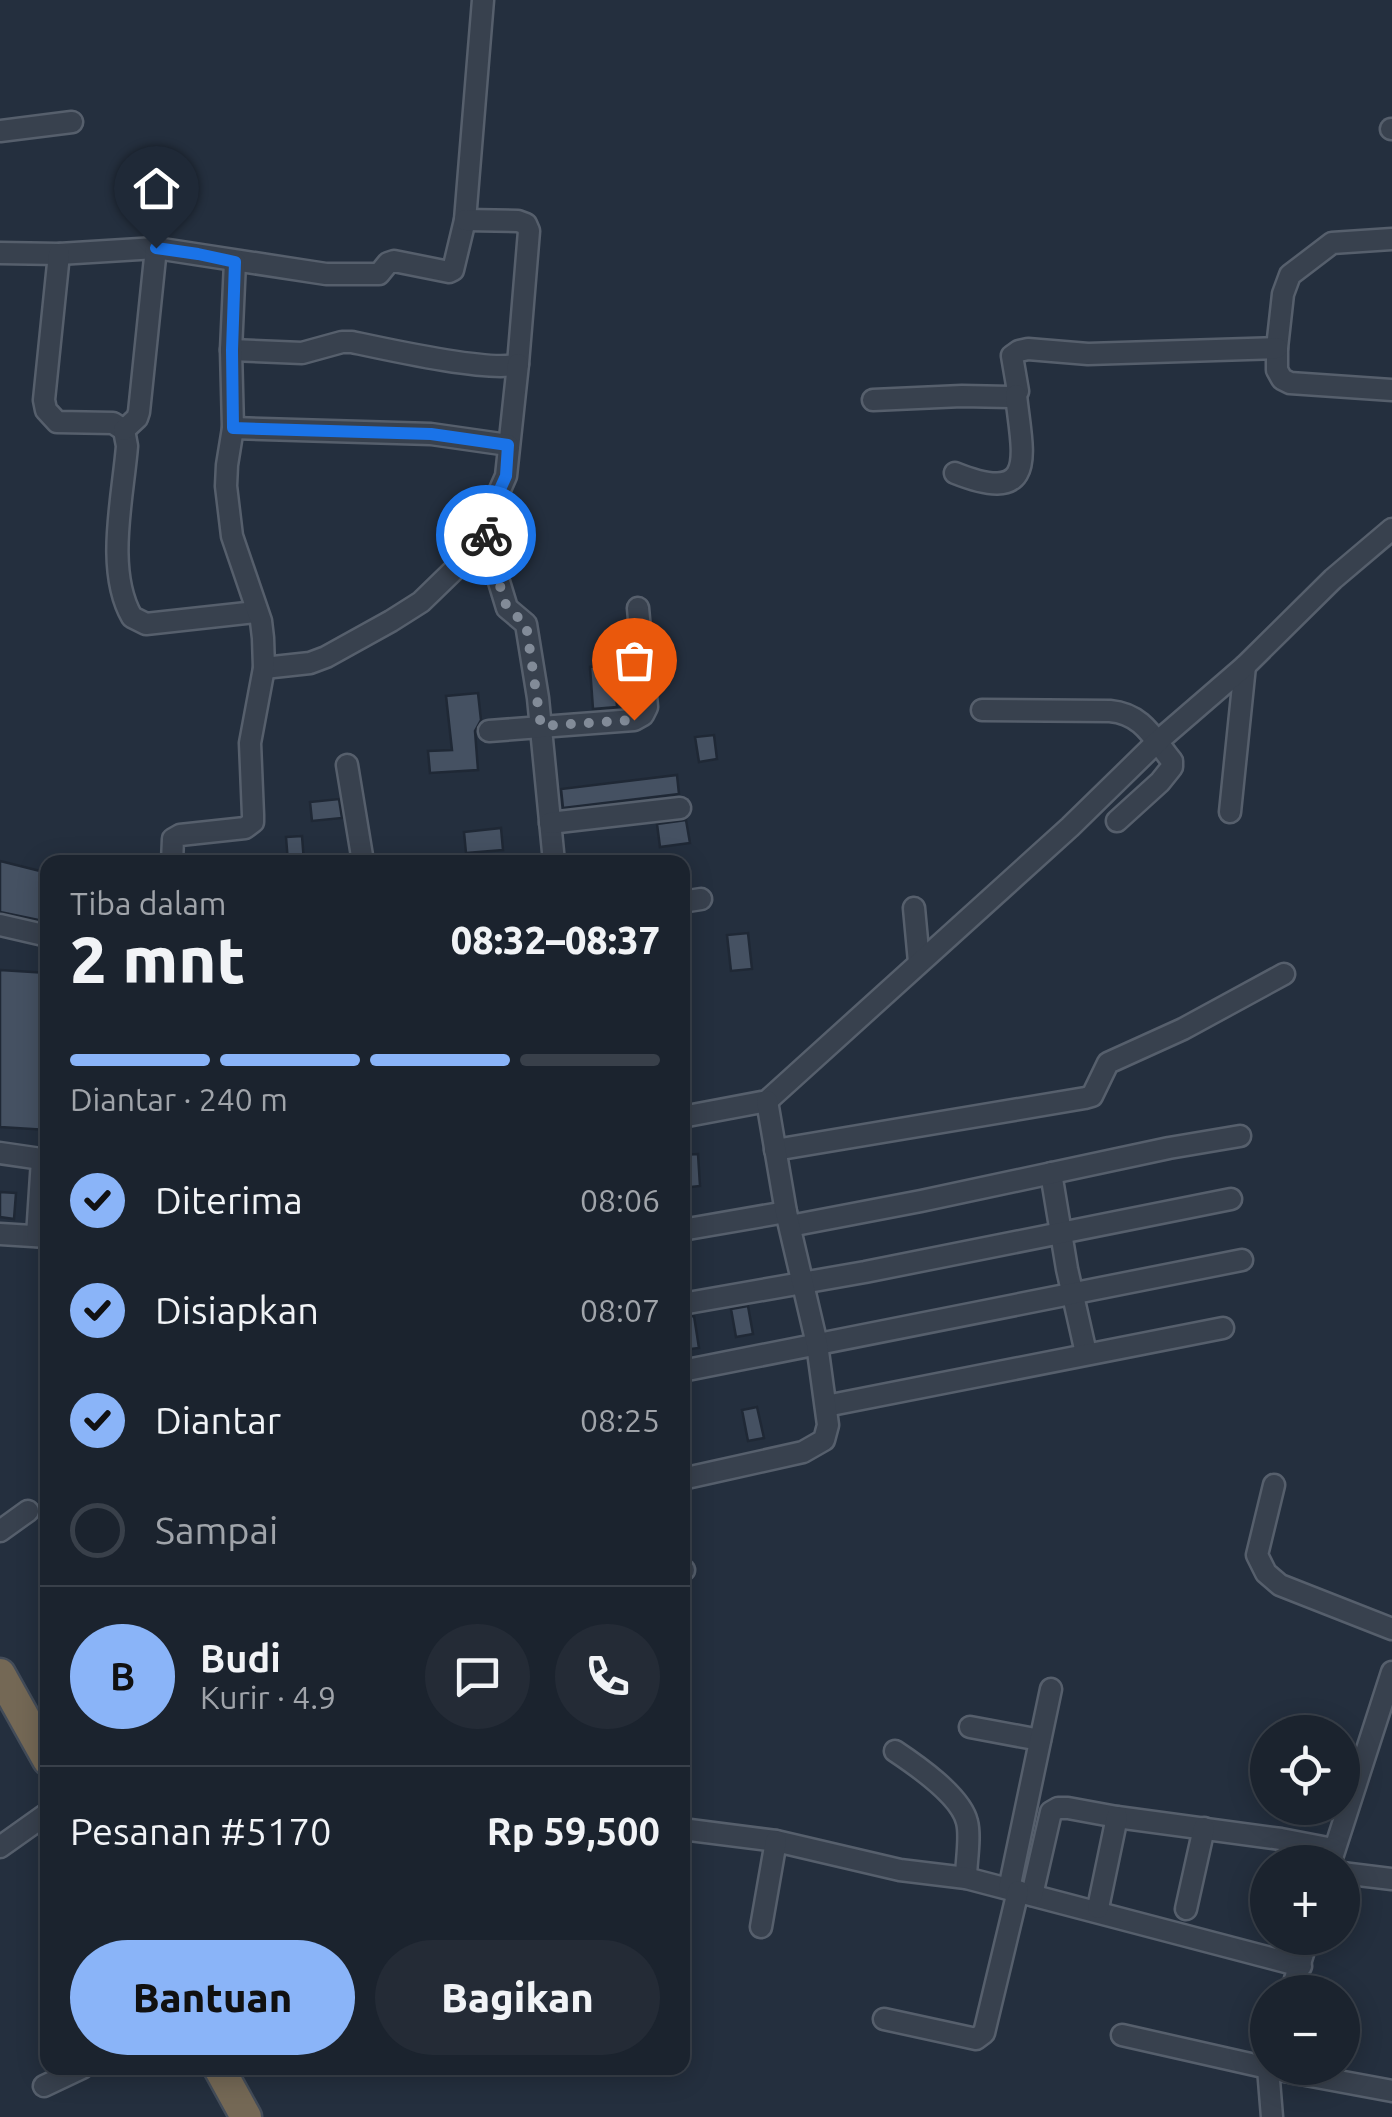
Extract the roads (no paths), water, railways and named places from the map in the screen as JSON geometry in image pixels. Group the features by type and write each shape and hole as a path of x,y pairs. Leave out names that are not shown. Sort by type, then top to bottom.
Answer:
{"highway":[{"path":"0,1674 40,1746"},
{"path":"222,2075 237,2113"}],"street":[{"path":"0,254 156,248 326,274 378,274 394,261 448,272 455,267 465,220 484,0"},
{"path":"0,130 72,122"},
{"path":"465,220 518,222 526,224 529,231 506,476 487,518 486,539 507,608 526,624 553,855"},
{"path":"1392,239 1332,242 1290,275 1282,294 1278,348 1278,370 1282,379 1290,383 1392,390"},
{"path":"124,430 139,412 156,248"},
{"path":"59,254 44,400 46,410 57,422 112,423 124,430 127,446 118,556 128,612 146,624 256,612"},
{"path":"172,855 173,839 180,834 245,828 252,822 250,743 264,668 260,621 232,536 228,509 226,465 233,428 235,262"},
{"path":"232,350 302,352 342,342 460,361 510,367 518,364"},
{"path":"955,472 991,483 1012,480 1018,474 1022,460 1012,356 1018,350 1088,354 1278,348"},
{"path":"873,400 1016,395"},
{"path":"233,428 431,434 508,445"},
{"path":"690,1115 767,1101 1070,827 1157,742 1245,666 1333,578 1392,528"},
{"path":"264,668 310,663 392,621 421,602 486,539"},
{"path":"488,732 634,720 643,715 647,707 638,608"},
{"path":"1230,812 1245,666"},
{"path":"982,710 1123,712 1140,721 1172,761 1171,770 1117,821"},
{"path":"347,765 361,855"},
{"path":"550,823 680,808"},
{"path":"914,908 919,962"},
{"path":"0,925 40,934"},
{"path":"775,1150 1092,1096 1108,1063 1182,1029 1284,974"},
{"path":"690,1477 803,1452 824,1440 828,1425 817,1344 788,1219 767,1101"},
{"path":"690,1229 788,1219 1240,1136"},
{"path":"0,1153 40,1159"},
{"path":"1050,1173 1086,1354"},
{"path":"690,1303 1231,1199"},
{"path":"0,1234 40,1236"},
{"path":"690,1370 1242,1260"},
{"path":"826,1406 1223,1328"},
{"path":"1274,1484 1257,1555 1266,1572 1280,1585 1392,1629"},
{"path":"0,1531 28,1511"},
{"path":"1336,1845 1392,1672"},
{"path":"884,2019 976,2039 984,2033 1020,1892 1040,1740 1051,1688"},
{"path":"970,1727 1040,1740"},
{"path":"1371,1736 1392,1743"},
{"path":"895,1751 932,1777 960,1809 967,1822 966,1878"},
{"path":"1020,1892 1051,1812 1058,1808 1204,1828 1282,1845"},
{"path":"1098,1908 1117,1817"},
{"path":"0,1847 40,1818"},
{"path":"1186,1909 1204,1828"},
{"path":"690,1830 776,1841 900,1870 966,1878 1301,1966"},
{"path":"761,1928 776,1841"},
{"path":"1360,1875 1392,1878"},
{"path":"1298,1975 1304,1955"},
{"path":"1122,2035 1250,2064"},
{"path":"44,2086 67,2075"},
{"path":"1360,2084 1392,2090"},
{"path":"1269,2085 1272,2117"}]}
